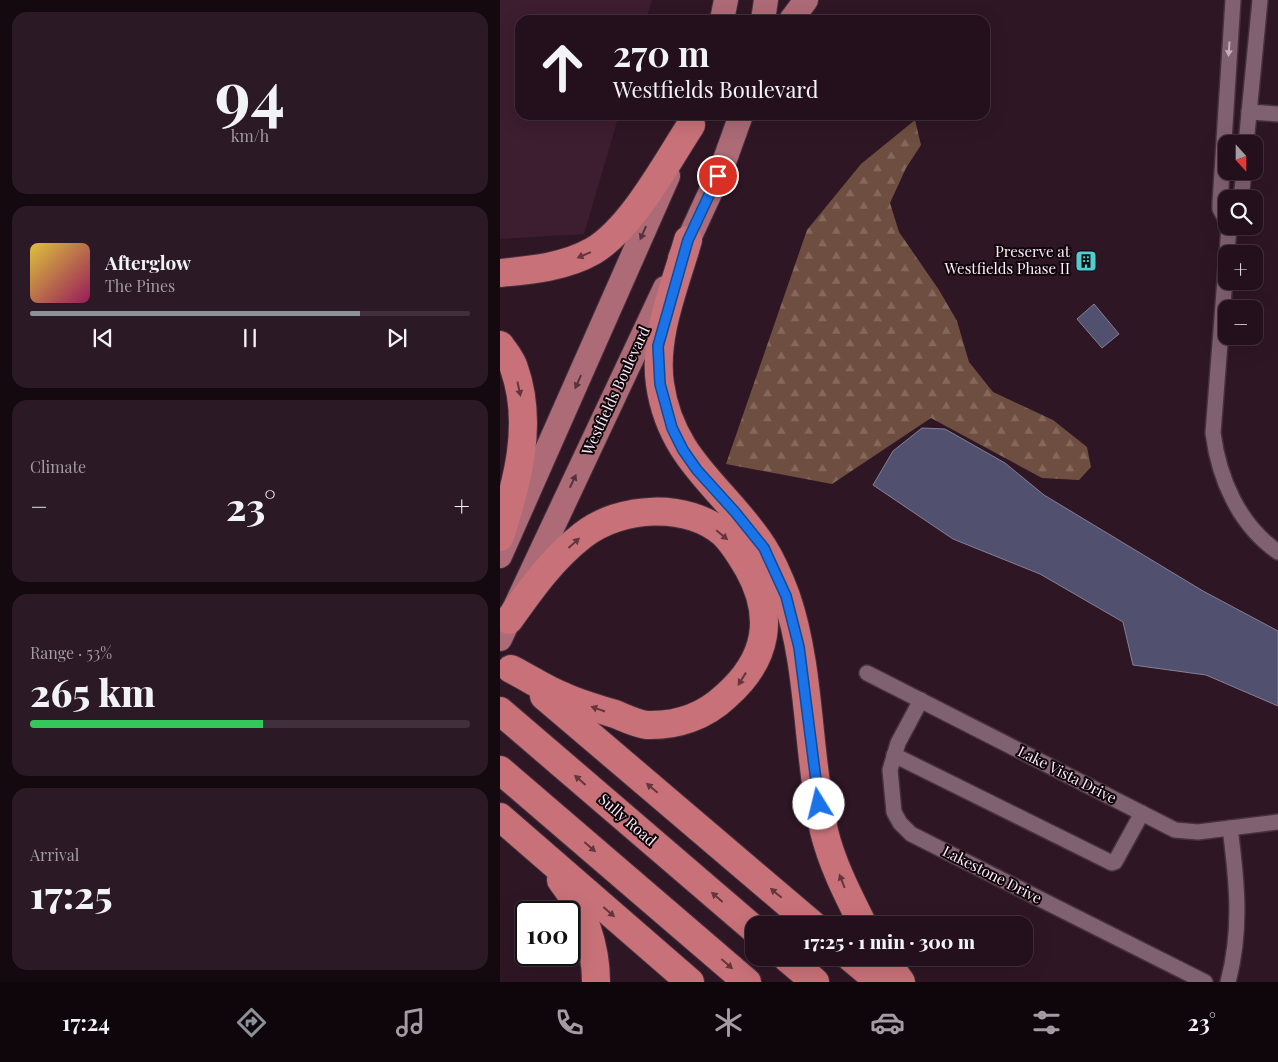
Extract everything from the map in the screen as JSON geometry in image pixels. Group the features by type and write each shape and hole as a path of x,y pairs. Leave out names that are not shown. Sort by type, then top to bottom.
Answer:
{"highway":[{"path":"500,273 558,265 594,250 610,237 636,210 693,120"},
{"path":"688,240 658,346 660,384 672,428 683,450 697,470 764,548 786,596 799,647 824,832 844,887 858,916"},
{"path":"500,345 514,366 521,398 523,432 518,474 500,537"},
{"path":"504,630 546,569 584,534 617,518 645,511 674,513 708,525 724,534 739,551 757,584 765,611 765,632 752,662 738,686 711,710 674,724 645,725 563,697 506,664"},
{"path":"506,664 802,916"},
{"name":"Sully Road","path":"500,711 745,921"},
{"path":"500,770 747,982"},
{"path":"510,826 553,871 570,893 590,938 596,970 596,982"},
{"path":"510,826 690,982"},
{"path":"796,966 815,982"},
{"path":"861,966 880,982"},
{"path":"889,966 900,982"}],"main road":[{"path":"723,15 726,0"},
{"path":"764,15 766,0"},
{"path":"795,15 806,0"},
{"path":"500,556 693,120"},
{"name":"Westfields Boulevard","path":"504,630 623,374 724,165 739,120"}],"street":[{"path":"1221,190 1233,0"},
{"path":"1247,135 1260,0"},
{"path":"1249,112 1278,114"},
{"path":"1224,290 1213,432 1215,449 1224,479 1239,511 1258,537 1278,552"},
{"name":"Lake Vista Drive","path":"867,673 1175,830 1198,832 1278,822"},
{"name":"Lakestone Drive","path":"921,700 894,755 890,770 894,812 900,823 911,834 1205,982"},
{"path":"894,755 1112,863 1116,862 1142,813"},
{"path":"1228,982 1236,955 1238,904 1230,828"}],"shaded area":[{"path":"500,0 652,0 648,15 515,15 515,120 618,120 584,234 500,239"}],"green space":[{"path":"915,120 921,145 906,168 890,203 899,232 939,290 957,321 969,362 993,392 1053,420 1087,447 1091,467 1079,480 1042,478 931,418 832,484 726,464 807,230 861,164"}],"water":[{"path":"1094,304 1119,334 1102,348 1077,319"},
{"path":"922,428 945,429 1005,463 1044,495 1203,591 1278,631 1278,706 1206,675 1133,665 1123,622 1040,574 953,539 873,485 893,451"}],"place":[{"name":"Preserve at Westfields Phase II","path":"1086,261"}],"route":[{"path":"718,176 688,240 658,346 660,384 672,428 683,450 697,470 764,548 786,596 799,647 819,804"}]}
